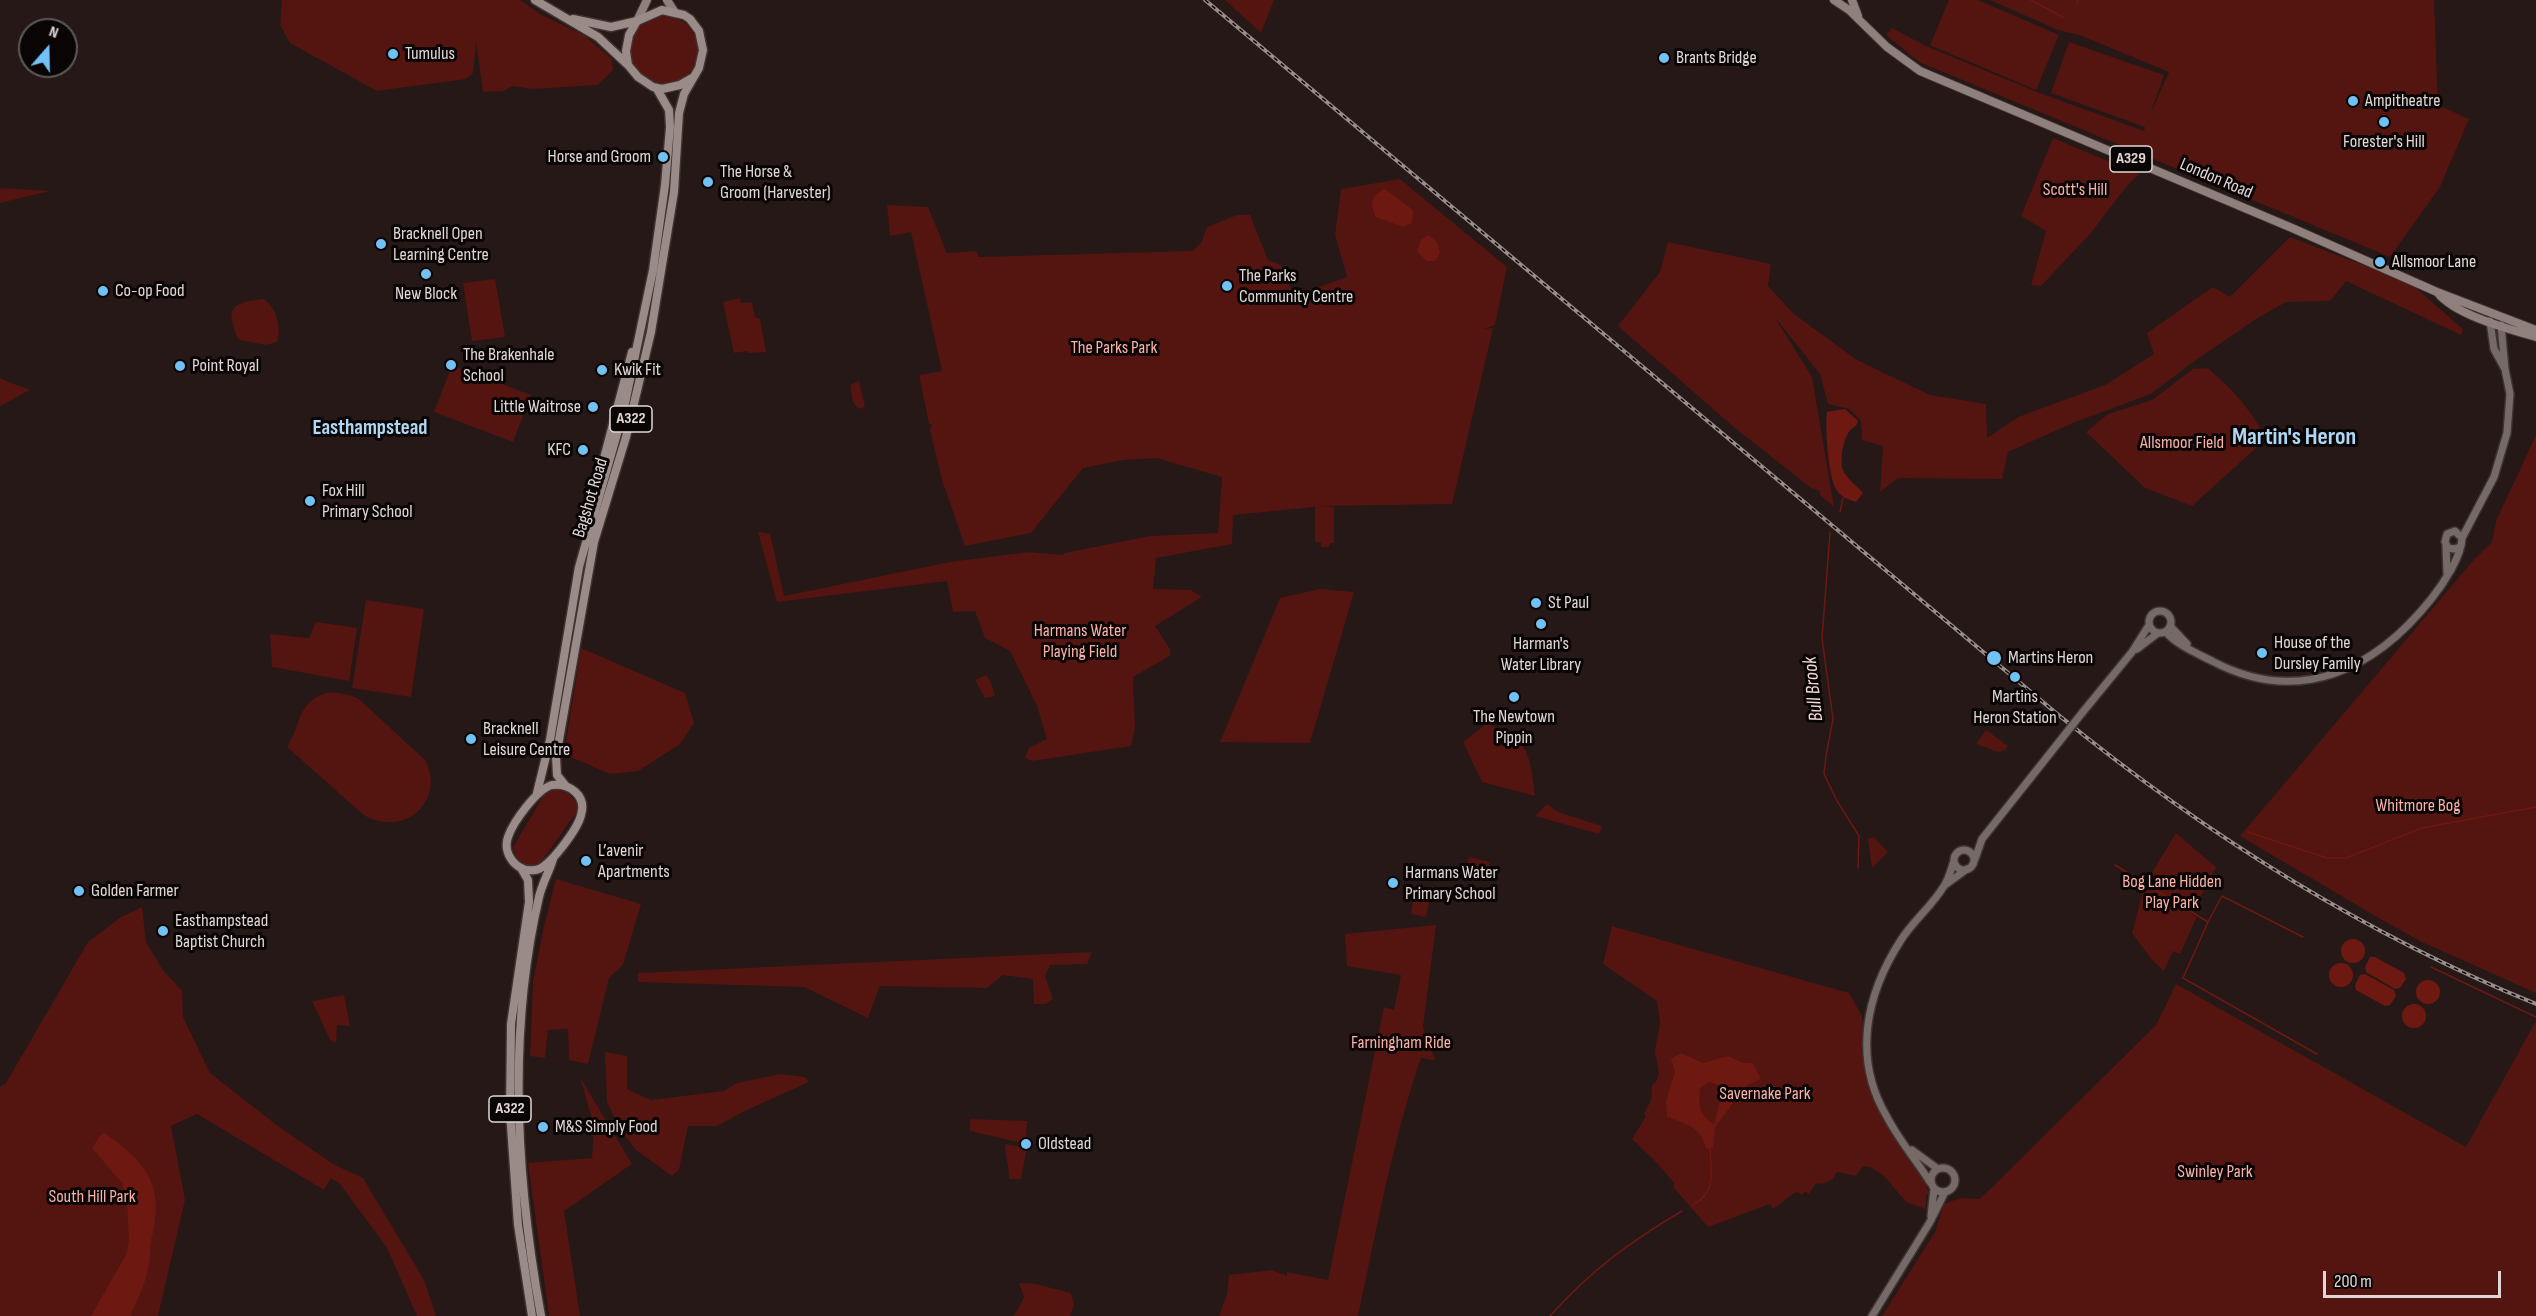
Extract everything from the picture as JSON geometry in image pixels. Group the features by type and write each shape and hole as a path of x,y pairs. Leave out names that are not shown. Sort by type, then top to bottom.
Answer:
{"highway":[{"path":"535,0 602,40 642,81 657,89 676,87 692,78 701,61 702,43 690,19 674,11 655,12 637,21 611,27 569,19"},
{"path":"628,65 626,47 637,21"},
{"name":"Bagshot Road","path":"565,785 557,775 556,757 583,597 594,542 626,437 651,332 672,203 679,113 684,94 692,78"},
{"name":"Bagshot Road","path":"537,793 550,740 579,567 595,506 602,463 626,371 646,308 661,221 670,127 669,110 657,89"},
{"path":"537,793 547,786 565,785"},
{"name":"A322","path":"541,1316 531,1253 522,1169 518,1051 533,927 539,897 553,859 581,816 579,797 574,789 565,785"},
{"name":"A322","path":"532,1316 518,1225 509,1089 511,1024 529,902 528,880 521,868 510,858 507,840 537,793"},
{"path":"521,868 538,870 553,859"}],"main road":[{"path":"637,21 647,0"},
{"path":"667,0 674,11"},
{"name":"London Road","path":"1834,0 1849,10 1883,44 1926,74 2141,163 2536,337"},
{"name":"London Road","path":"1852,0 1861,22"},
{"path":"2491,317 2494,349 2505,369"},
{"path":"2149,625 2153,630 2165,630 2223,667 2259,678 2284,681 2327,676 2358,665 2380,652 2416,618 2446,579 2467,526 2494,477 2506,433 2511,400 2505,369 2502,322"},
{"name":"London Road","path":"2502,322 2536,330"},
{"path":"2446,579 2448,566 2445,536 2476,512"},
{"path":"2453,531 2462,538"},
{"path":"2446,546 2451,549 2460,547"},
{"path":"1945,1192 1932,1185 1886,1117 1869,1068 1868,1016 1877,983 1886,963 1904,936 1945,885 1972,866 1982,839 2132,652 2149,625 2151,616 2160,612 2169,616 2165,630 2132,652"},
{"path":"1945,885 1956,854 1982,839"},
{"path":"1965,849 1973,854 1975,859"},
{"path":"1954,861 1960,869 1968,869"},
{"path":"1872,1316 1930,1222 1945,1192 1953,1186 1954,1177 1949,1170 1938,1169 1905,1145"},
{"path":"1930,1222 1932,1174 1938,1169"}],"green space":[{"path":"282,0 520,0 542,15 584,35 612,59 613,70 598,85 533,89 513,86 503,91 483,92 476,42 473,73 466,79 377,91 290,43 280,25"},
{"path":"1225,0 1274,0 1261,33"},
{"path":"1949,0 1978,0 2059,35 2036,90 1930,45"},
{"path":"1990,0 2434,0 2438,105 2469,119 2440,187 2390,257 1919,62 1886,35 1892,28 1926,46 2037,92 2144,131 2145,127 2051,93 2069,42 2164,75 2150,115 2169,72 2082,36 2058,30"},
{"path":"664,16 677,19 688,26 695,37 698,50 695,63 688,74 677,81 664,84 651,81 640,74 633,63 630,50 633,37 640,26 651,19"},
{"name":"Scott's Hill","path":"2053,138 2139,174 2126,187 2091,233 2041,286 2031,285 2046,231 2021,216"},
{"path":"1400,179 1507,267 1495,325 1484,329 1493,328 1452,504 1319,506 1334,507 1334,543 1330,543 1329,547 1321,547 1321,542 1315,542 1315,507 1233,515 1232,544 1156,558 1153,589 1191,590 1202,597 1155,626 1170,649 1170,656 1133,677 1135,728 1131,746 1032,761 1025,758 1029,748 1047,739 1037,706 1010,651 985,638 975,611 953,612 947,581 777,602 758,532 770,534 784,596 950,562 1029,552 1064,555 1064,553 1150,536 1218,533 1222,477 1156,458 1123,460 1083,468 1031,533 965,546 942,480 930,430 932,424 929,424 919,375 942,371 911,232 890,236 887,205 928,207 947,253 976,251 979,257 1192,251 1201,243 1207,227 1237,215 1250,215 1268,260 1283,266 1293,296 1347,277 1335,235 1341,189"},
{"path":"0,188 50,191 0,203"},
{"path":"2290,237 2410,283 2463,329 2461,335 2346,281 2330,301 2286,302 2256,319 2151,394 2075,422 2008,452 2002,479 1898,478 1880,492 1883,446 1862,440 1861,421 1849,409 1828,404 1820,374 1774,316 1812,377 1834,507 1820,495 1820,491 1811,488 1735,428 1618,326 1660,272 1668,242 1771,264 1768,286 1794,314 1857,360 1930,395 1986,404 1987,438 2018,417 2105,385 2154,354 2147,333 2213,287 2230,297"},
{"path":"495,279 505,337 472,341 463,283"},
{"path":"740,298 741,303 752,302 755,317 760,319 766,352 734,353 723,302"},
{"path":"263,299 271,306 277,318 279,331 277,342 266,345 239,340 232,321 233,310 240,304"},
{"path":"452,365 531,395 513,442 434,412"},
{"name":"Allsmoor Field","path":"2208,368 2241,400 2266,439 2192,506 2145,488 2086,432 2108,414 2152,400 2193,369"},
{"path":"0,378 8,382 30,390 0,406"},
{"path":"859,381 865,407 858,409 853,402 850,385"},
{"name":"Whitmore Bog","path":"2536,435 2536,993 2422,942 2240,836 2471,563 2492,542 2496,521"},
{"path":"1320,589 1354,592 1310,743 1220,742 1280,598"},
{"path":"366,600 424,609 411,697 352,688"},
{"path":"316,622 357,628 349,681 272,667 270,634 309,638"},
{"path":"581,648 685,693 694,723 680,744 638,771 610,774 564,754"},
{"path":"986,675 991,682 995,696 985,698 975,680"},
{"path":"331,692 359,699 426,761 431,779 430,791 425,803 411,817 391,822 367,817 287,747 306,706 320,695"},
{"path":"1486,724 1501,729 1520,742 1529,759 1535,796 1482,782 1463,742"},
{"path":"1986,730 2008,746 2005,750 1998,752 1976,744"},
{"path":"555,789 571,796 578,810 541,862 529,867 518,859 513,847 544,795 549,790"},
{"path":"1547,804 1558,812 1602,826 1599,834 1535,816"},
{"name":"Bog Lane Hidden Play Park","path":"2176,833 2216,867 2192,914 2197,917 2180,954 2173,951 2164,971 2152,960 2132,933 2145,884"},
{"path":"1874,837 1888,852 1872,868 1868,839"},
{"path":"1469,857 1490,862 1486,878 1465,872"},
{"path":"556,879 641,904 623,965 609,978 588,1064 569,1060 568,1029 548,1030 545,1058 530,1056 533,982"},
{"path":"1416,885 1432,889 1426,917 1411,914"},
{"name":"South Hill Park","path":"142,907 146,942 163,970 182,991 183,1017 210,1073 278,1126 333,1164 363,1178 424,1280 436,1316 417,1316 387,1248 340,1184 331,1178 324,1190 197,1114 171,1126 185,1200 158,1316 0,1316 0,1087 6,1083 88,942 121,917"},
{"name":"Farningham Ride","path":"1436,925 1423,1027 1435,1060 1421,1058 1411,1090 1386,1186 1358,1316 1219,1316 1227,1294 1229,1275 1272,1270 1287,1276 1287,1272 1328,1280 1384,1007 1394,1010 1401,975 1347,966 1345,934"},
{"name":"Savernake Park","path":"1612,926 1849,993 1862,1016 1866,1070 1890,1131 1924,1176 1929,1195 1926,1195 1926,1209 1906,1202 1884,1176 1870,1167 1863,1166 1856,1176 1837,1172 1833,1179 1822,1184 1816,1183 1809,1194 1805,1191 1802,1195 1797,1192 1773,1209 1770,1204 1708,1227 1673,1187 1674,1183 1657,1163 1632,1139 1646,1116 1644,1114 1651,1100 1652,1085 1659,1074 1655,1051 1660,1022 1657,1001 1603,964"},
{"path":"1092,952 1087,964 1050,965 1045,976 1053,999 1046,1004 1034,1004 1033,979 1003,975 987,988 880,986 868,1018 804,987 638,982 638,973"},
{"name":"Swinley Park","path":"2176,984 2466,1147 2536,1021 2536,1316 1882,1316 1935,1232 1944,1204 1960,1198 1980,1199 2156,1025"},
{"path":"344,995 350,1026 337,1025 336,1043 330,1040 312,1001"},
{"path":"605,1052 627,1056 627,1089 651,1100 724,1091 737,1083 780,1074 805,1077 809,1082 717,1126 688,1126 679,1170 672,1176 636,1150 621,1131 607,1102"},
{"path":"580,1077 632,1164 564,1211 580,1316 549,1316 528,1163 592,1158 594,1126"},
{"path":"970,1119 1027,1121 1026,1144 970,1131"},
{"path":"1005,1144 1027,1148 1021,1179 1009,1179"},
{"path":"1019,1283 1036,1284 1071,1293 1074,1305 1070,1316 1014,1316 1024,1297"}],"shaded area":[{"path":"1385,189 1413,210 1412,223 1403,227 1376,217 1372,203 1374,197"},
{"path":"1428,235 1437,242 1440,253 1435,261 1427,261 1417,251 1421,240"},
{"path":"1845,409 1858,421 1848,433 1843,445 1842,459 1843,470 1863,493 1856,502 1844,497 1836,489 1828,451 1827,412"},
{"path":"2353,939 2361,943 2365,951 2361,959 2353,963 2345,959 2341,951 2345,943"},
{"path":"2370,957 2375,957 2404,973 2406,979 2400,988 2395,989 2366,972 2365,967"},
{"path":"2341,963 2349,967 2353,975 2349,983 2341,987 2333,983 2329,975 2333,967"},
{"path":"2365,974 2394,990 2396,996 2390,1005 2385,1006 2356,990 2355,985 2360,975"},
{"path":"2428,980 2436,984 2440,992 2436,1000 2428,1004 2420,1000 2416,992 2420,984"},
{"path":"2414,1004 2422,1008 2426,1016 2422,1024 2414,1028 2406,1024 2402,1016 2406,1008"},
{"path":"1681,1053 1703,1063 1728,1056 1743,1063 1753,1063 1761,1079 1746,1086 1715,1127 1713,1147 1706,1149 1697,1131 1667,1117 1666,1101 1675,1072 1671,1059","holes":["1709,1082 1724,1087 1714,1124 1702,1113 1699,1100 1700,1088"]},
{"path":"104,1133 132,1155 150,1178 154,1191 156,1206 150,1244 150,1261 130,1316 91,1316 127,1253 129,1240 127,1198 122,1183 92,1148"}],"waterway":[{"path":"2031,0 2064,18"},
{"path":"2077,4 2078,0"},
{"name":"Bull Brook","path":"1840,512 1843,498"},
{"name":"Bull Brook","path":"1830,533 1822,638 1833,719 1824,774 1837,801 1859,836 1858,868"},
{"path":"2248,832 2327,858 2346,858 2422,828 2536,807"},
{"path":"2115,865 2208,922 2222,896 2303,937"},
{"path":"2208,922 2183,978 2317,1054"},
{"path":"2431,967 2536,1017"},
{"path":"1693,1205 1706,1194 1711,1181 1710,1148"},
{"path":"1550,1316 1580,1285 1612,1258 1682,1211"}],"railway":[{"path":"1205,0 2111,757 2226,839 2346,912 2471,976 2536,1004"}],"place":[{"name":"Tumulus","path":"393,54"},
{"name":"Brants Bridge","path":"1664,58"},
{"name":"Ampitheatre","path":"2353,101"},
{"name":"Forester's Hill","path":"2384,122"},
{"name":"Horse and Groom","path":"663,157"},
{"name":"The Horse & Groom (Harvester)","path":"708,182"},
{"name":"Bracknell Open Learning Centre","path":"381,244"},
{"name":"Allsmoor Lane","path":"2380,262"},
{"name":"New Block","path":"426,274"},
{"name":"The Parks Community Centre","path":"1227,286"},
{"name":"Co-op Food","path":"103,291"},
{"name":"The Brakenhale School","path":"451,365"},
{"name":"Point Royal","path":"180,366"},
{"name":"Kwik Fit","path":"602,370"},
{"name":"Little Waitrose","path":"593,407"},
{"name":"KFC","path":"583,450"},
{"name":"Fox Hill Primary School","path":"310,501"},
{"name":"St Paul","path":"1536,603"},
{"name":"Harman's Water Library","path":"1541,624"},
{"name":"House of the Dursley Family","path":"2262,653"},
{"name":"Martins Heron","path":"1994,658"},
{"name":"Martins Heron Station","path":"2015,677"},
{"name":"The Newtown Pippin","path":"1514,697"},
{"name":"Bracknell Leisure Centre","path":"471,739"},
{"name":"L’avenir Apartments","path":"586,861"},
{"name":"Harmans Water Primary School","path":"1393,883"},
{"name":"Golden Farmer","path":"79,891"},
{"name":"Easthampstead Baptist Church","path":"163,931"},
{"name":"M&S Simply Food","path":"543,1127"},
{"name":"Oldstead","path":"1026,1144"}],"district":[{"name":"Easthampstead","path":"370,429"},
{"name":"Martin's Heron","path":"2294,438"}],"park label":[{"name":"The Parks Park","path":"1114,348"},
{"name":"Harmans Water Playing Field","path":"1080,641"}]}
